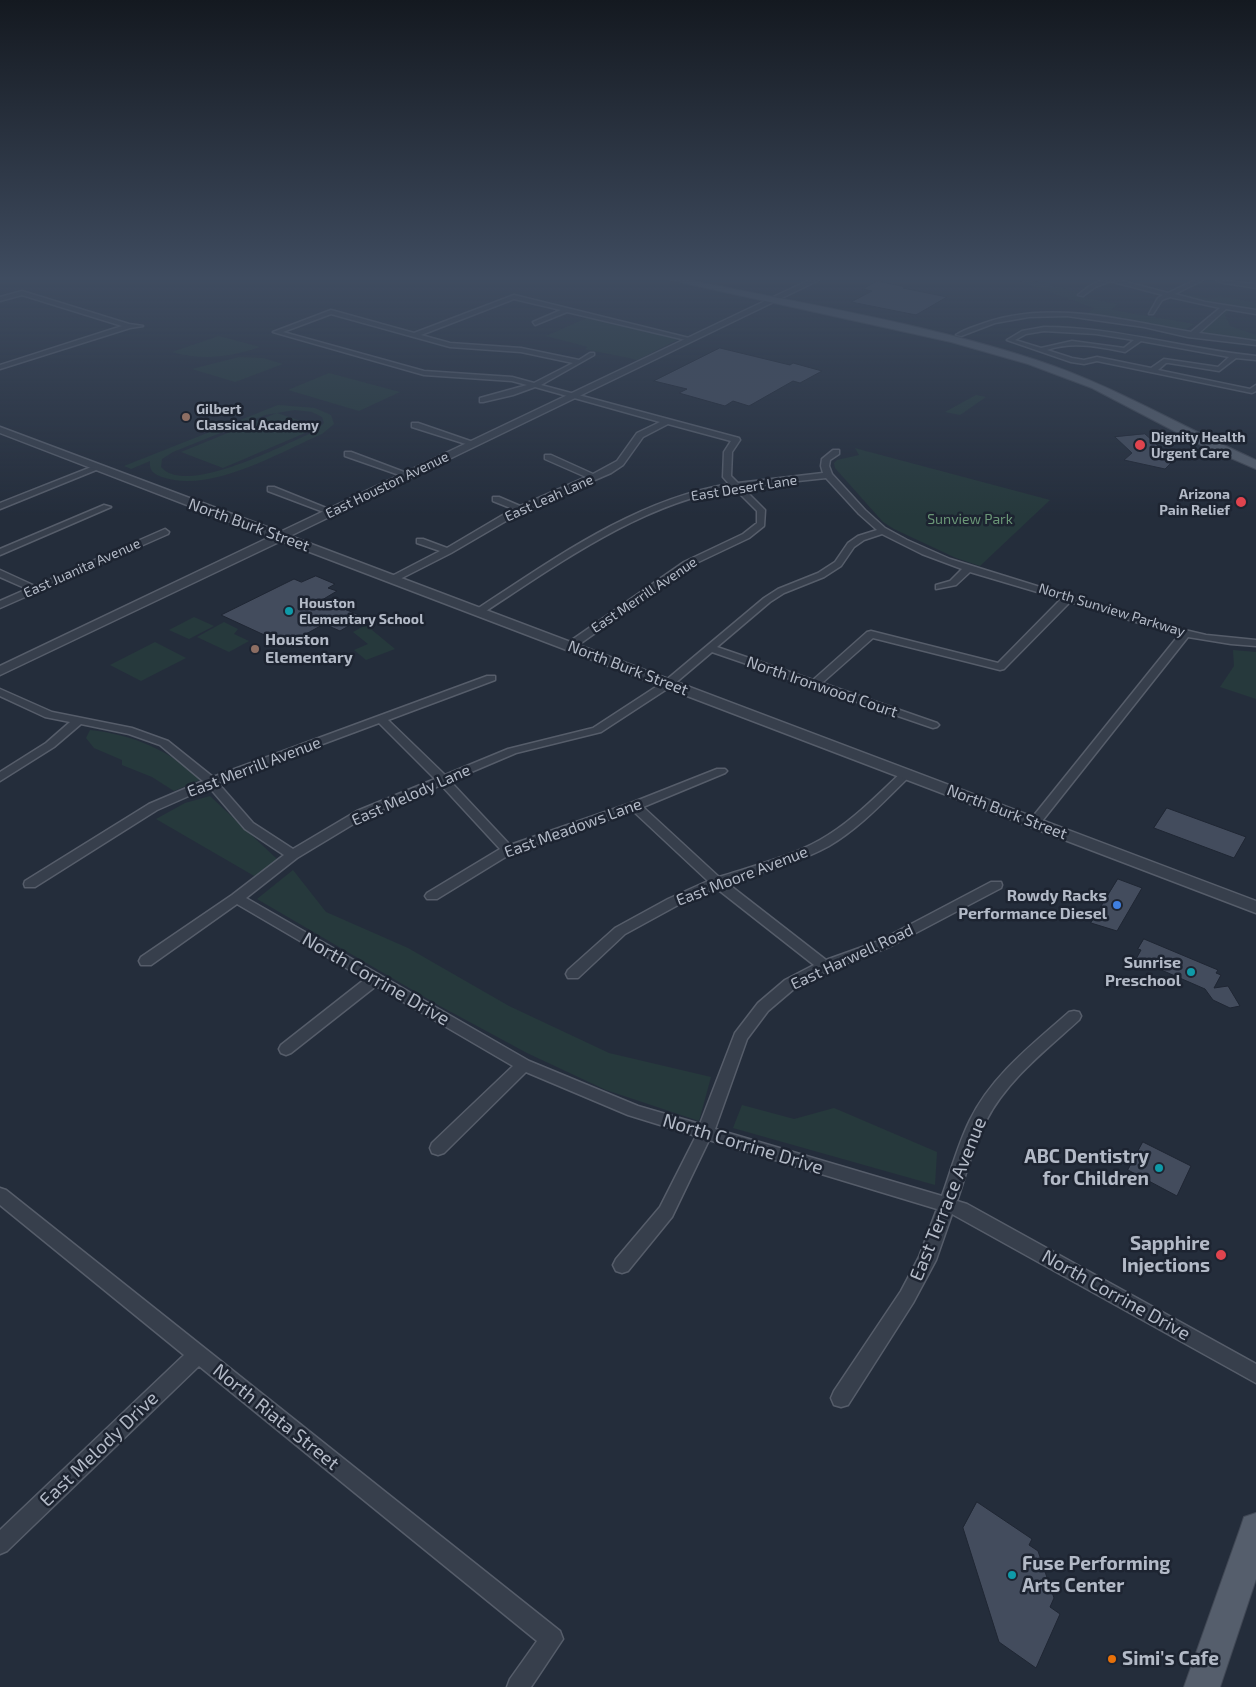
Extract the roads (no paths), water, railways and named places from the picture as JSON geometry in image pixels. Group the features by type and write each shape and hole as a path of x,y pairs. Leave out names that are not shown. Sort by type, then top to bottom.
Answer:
{"main road":[{"path":"1021,359 1096,386 1207,443 1256,465"},
{"path":"1041,359 1092,377 1256,456"},
{"path":"1202,1687 1256,1529"}],"street":[{"path":"0,367 26,359"},
{"path":"372,359 424,373 500,377 533,384 667,421"},
{"path":"564,359 580,362"},
{"path":"483,400 502,398 585,359"},
{"name":"East Houston Avenue","path":"0,671 650,359"},
{"path":"1066,359 1084,362 1097,359 1254,389"},
{"path":"1152,371 1164,361 1169,360 1219,369 1231,359"},
{"name":"East Merrill Avenue","path":"570,646 687,564 756,530 763,519 761,510 727,477 728,452 736,440 667,421"},
{"name":"East Leah Lane","path":"393,579 448,551 520,509 594,478 620,463 640,435 667,421"},
{"path":"415,424 472,443"},
{"name":"North Burk Street","path":"0,430 1256,907"},
{"path":"828,475 824,466 826,459 836,452"},
{"path":"348,454 408,475"},
{"path":"548,457 594,478"},
{"path":"0,506 97,468"},
{"name":"East Desert Lane","path":"480,612 609,529 682,497 737,486 828,475"},
{"name":"North Sunview Parkway","path":"828,475 872,522 884,530 938,556 1068,598 1186,633 1232,643 1256,643"},
{"path":"272,489 332,512"},
{"path":"496,499 520,509"},
{"path":"0,552 107,507"},
{"path":"669,683 767,600 781,591 821,575 838,564 851,545 861,538 884,530"},
{"name":"East Juanita Avenue","path":"0,605 164,532"},
{"path":"420,541 448,551"},
{"path":"939,586 953,583 970,567"},
{"path":"0,573 34,590"},
{"path":"814,685 871,634 1000,667 1068,598"},
{"path":"1035,822 1186,633"},
{"name":"North Ironwood Court","path":"710,648 933,725"},
{"name":"East Merrill Avenue","path":"30,884 153,807 211,782 491,678"},
{"name":"East Melody Lane","path":"146,961 237,898 293,854 361,814 512,752 597,730 669,683"},
{"path":"0,692 48,714 132,731 164,743 211,782 249,826 293,854"},
{"path":"381,718 443,780 508,850"},
{"path":"0,777 50,745 79,720"},
{"name":"East Meadows Lane","path":"432,896 508,850 636,806 721,771"},
{"name":"East Moore Avenue","path":"574,974 620,931 673,902 718,882 792,857 824,843 851,825 907,773"},
{"path":"636,806 718,882 824,966"},
{"name":"East Harwell Road","path":"622,1265 666,1212 706,1131 740,1037 763,1006 790,984 824,966 884,944 996,885"},
{"name":"North Corrine Drive","path":"237,898 524,1065 634,1111 706,1131 822,1169 948,1204 980,1218 1256,1374"},
{"path":"286,1049 375,978"},
{"name":"East Terrace Avenue","path":"841,1398 907,1297 927,1260 977,1122 986,1104 1000,1085 1074,1016"},
{"path":"438,1148 524,1065"},
{"name":"North Riata Street","path":"0,1195 552,1638 518,1687"},
{"name":"East Melody Drive","path":"0,1544 197,1354"}],"place":[{"name":"Gilbert Classical Academy","path":"186,417"},
{"name":"Dignity Health Urgent Care","path":"1140,445"},
{"name":"Arizona Pain Relief","path":"1241,502"},
{"name":"Houston Elementary School","path":"289,611"},
{"name":"Houston Elementary","path":"255,649"},
{"name":"Rowdy Racks Performance Diesel","path":"1117,905"},
{"name":"Sunrise Preschool","path":"1191,972"},
{"name":"ABC Dentistry for Children","path":"1159,1168"},
{"name":"Sapphire Injections","path":"1221,1255"},
{"name":"Fuse Performing Arts Center","path":"1012,1575"},
{"name":"Simi's Cafe","path":"1112,1659"}],"park label":[{"name":"Sunview Park","path":"970,519"}]}
